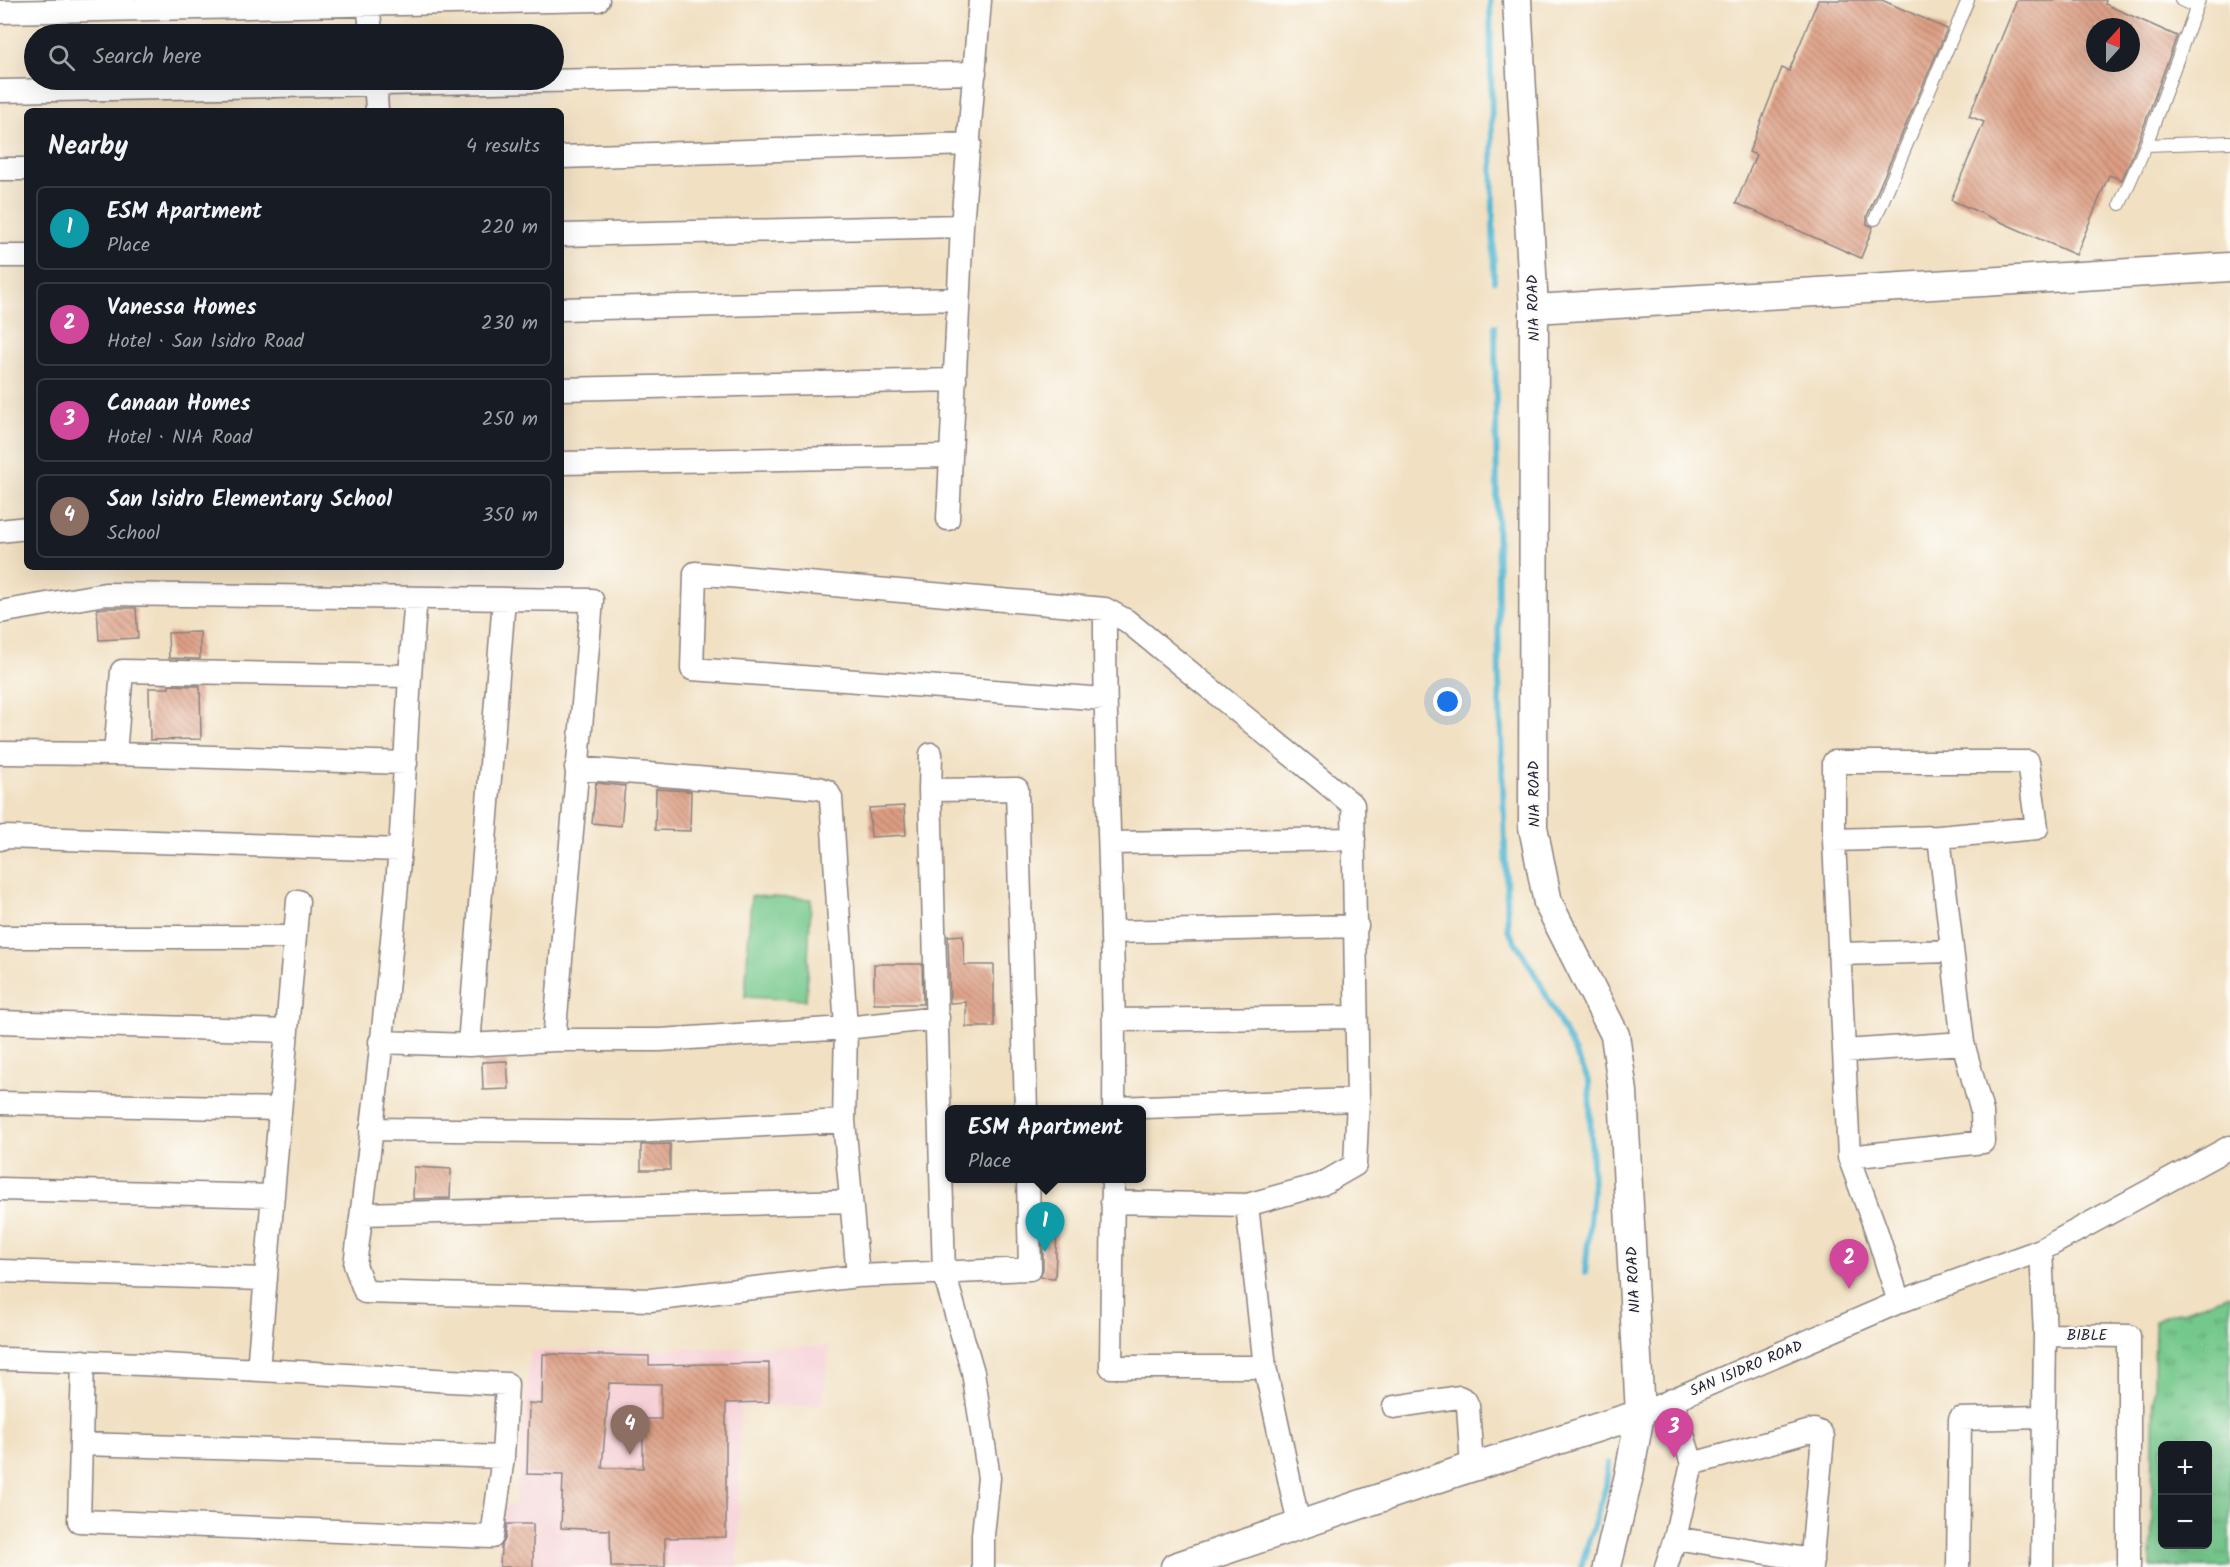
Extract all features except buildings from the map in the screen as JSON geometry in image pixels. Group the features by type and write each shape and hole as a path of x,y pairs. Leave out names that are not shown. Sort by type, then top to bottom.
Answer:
{"street":[{"path":"0,12 368,2 598,0"},
{"path":"948,519 962,226 980,0"},
{"name":"NIA ROAD","path":"1517,0 1534,309 1533,827 1548,903 1615,1035 1623,1092 1640,1413 1629,1474 1607,1567"},
{"path":"368,2 370,24"},
{"path":"564,79 975,73"},
{"path":"0,91 42,90"},
{"path":"376,90 377,108"},
{"path":"564,157 970,144"},
{"path":"0,169 24,169"},
{"path":"564,235 962,226"},
{"path":"0,256 24,256"},
{"path":"1534,309 2230,267"},
{"path":"564,309 958,299"},
{"path":"564,389 955,380"},
{"path":"564,463 951,456"},
{"path":"0,531 24,528"},
{"path":"1105,699 692,669 694,573 1105,609 1128,621 1353,805 1357,926 1358,1100 1355,1165 1322,1184 1247,1204 1112,1202"},
{"path":"0,612 105,594 592,600 554,1040"},
{"path":"416,598 408,676 406,763 400,850 356,1264 365,1292 650,1300 858,1276 1030,1269 1028,1183"},
{"path":"469,1045 504,599"},
{"path":"1105,609 1105,699 1115,1020 1114,1105"},
{"path":"115,754 122,671 408,676"},
{"path":"0,753 115,754 406,763"},
{"path":"931,754 930,790 944,1273 973,1372 989,1478 983,1535 983,1567"},
{"path":"1834,840 1939,837 2037,828 2028,762 1834,762 1834,840 1850,1158 1899,1302"},
{"path":"576,768 819,788 827,791 831,798 846,1028 844,1122 858,1276"},
{"path":"930,790 1017,789 1026,1105"},
{"path":"1850,1158 1983,1142 1982,1112 1963,1043 1939,837"},
{"path":"0,839 400,850"},
{"path":"1111,843 1354,839"},
{"path":"258,1370 298,901"},
{"path":"1113,932 1357,926"},
{"path":"0,938 295,937"},
{"path":"1839,954 1951,951"},
{"path":"1115,1020 1356,1017"},
{"path":"381,1042 469,1045 554,1040 660,1040 846,1028 938,1018"},
{"path":"0,1022 287,1031"},
{"path":"1845,1051 1963,1043"},
{"path":"1146,1108 1358,1100"},
{"path":"0,1103 280,1109"},
{"path":"371,1129 632,1132 844,1122"},
{"name":"SAN ISIDRO ROAD","path":"1175,1567 1640,1413 1899,1302 2041,1251 2230,1147"},
{"path":"1113,1183 1111,1367 1265,1367"},
{"path":"0,1189 273,1196"},
{"path":"362,1214 851,1201"},
{"path":"1247,1204 1265,1367 1299,1525"},
{"path":"2041,1251 2045,1335 2042,1567"},
{"path":"0,1271 266,1279"},
{"name":"BIBLE","path":"2045,1335 2129,1336 2129,1567"},
{"path":"0,1359 83,1361 507,1384 503,1457 492,1537 79,1521 83,1361"},
{"path":"1394,1407 1459,1397 1465,1400 1468,1406 1472,1467"},
{"path":"1666,1567 1692,1464 1672,1399"},
{"path":"1958,1567 1960,1419 2043,1418"},
{"path":"1675,1538 1811,1564 1823,1437 1821,1432 1814,1430 1692,1464"},
{"path":"82,1444 503,1457"}],"lane":[{"path":"2120,204 2146,145 2197,3 2181,0"},
{"path":"1875,219 1966,1"},
{"path":"2146,145 2230,142"}],"shaded area":[{"path":"829,1346 823,1406 740,1407 738,1567 497,1567 504,1507 516,1503 530,1351"}],"green space":[{"path":"751,896 811,899 806,1000 745,997"},
{"path":"2230,1295 2230,1567 2151,1567 2155,1320"}],"waterway":[{"path":"1490,0 1494,281"},
{"path":"1495,326 1499,679 1508,930 1538,979 1589,1081 1593,1191 1585,1273"},
{"path":"1581,1566 1606,1486 1608,1464"}],"place":[{"name":"ESM Apartment","path":"1045,1252"},
{"name":"Vanessa Homes","path":"1849,1289"},
{"name":"San Isidro Elementary School","path":"630,1455"},
{"name":"Canaan Homes","path":"1674,1458"}]}
